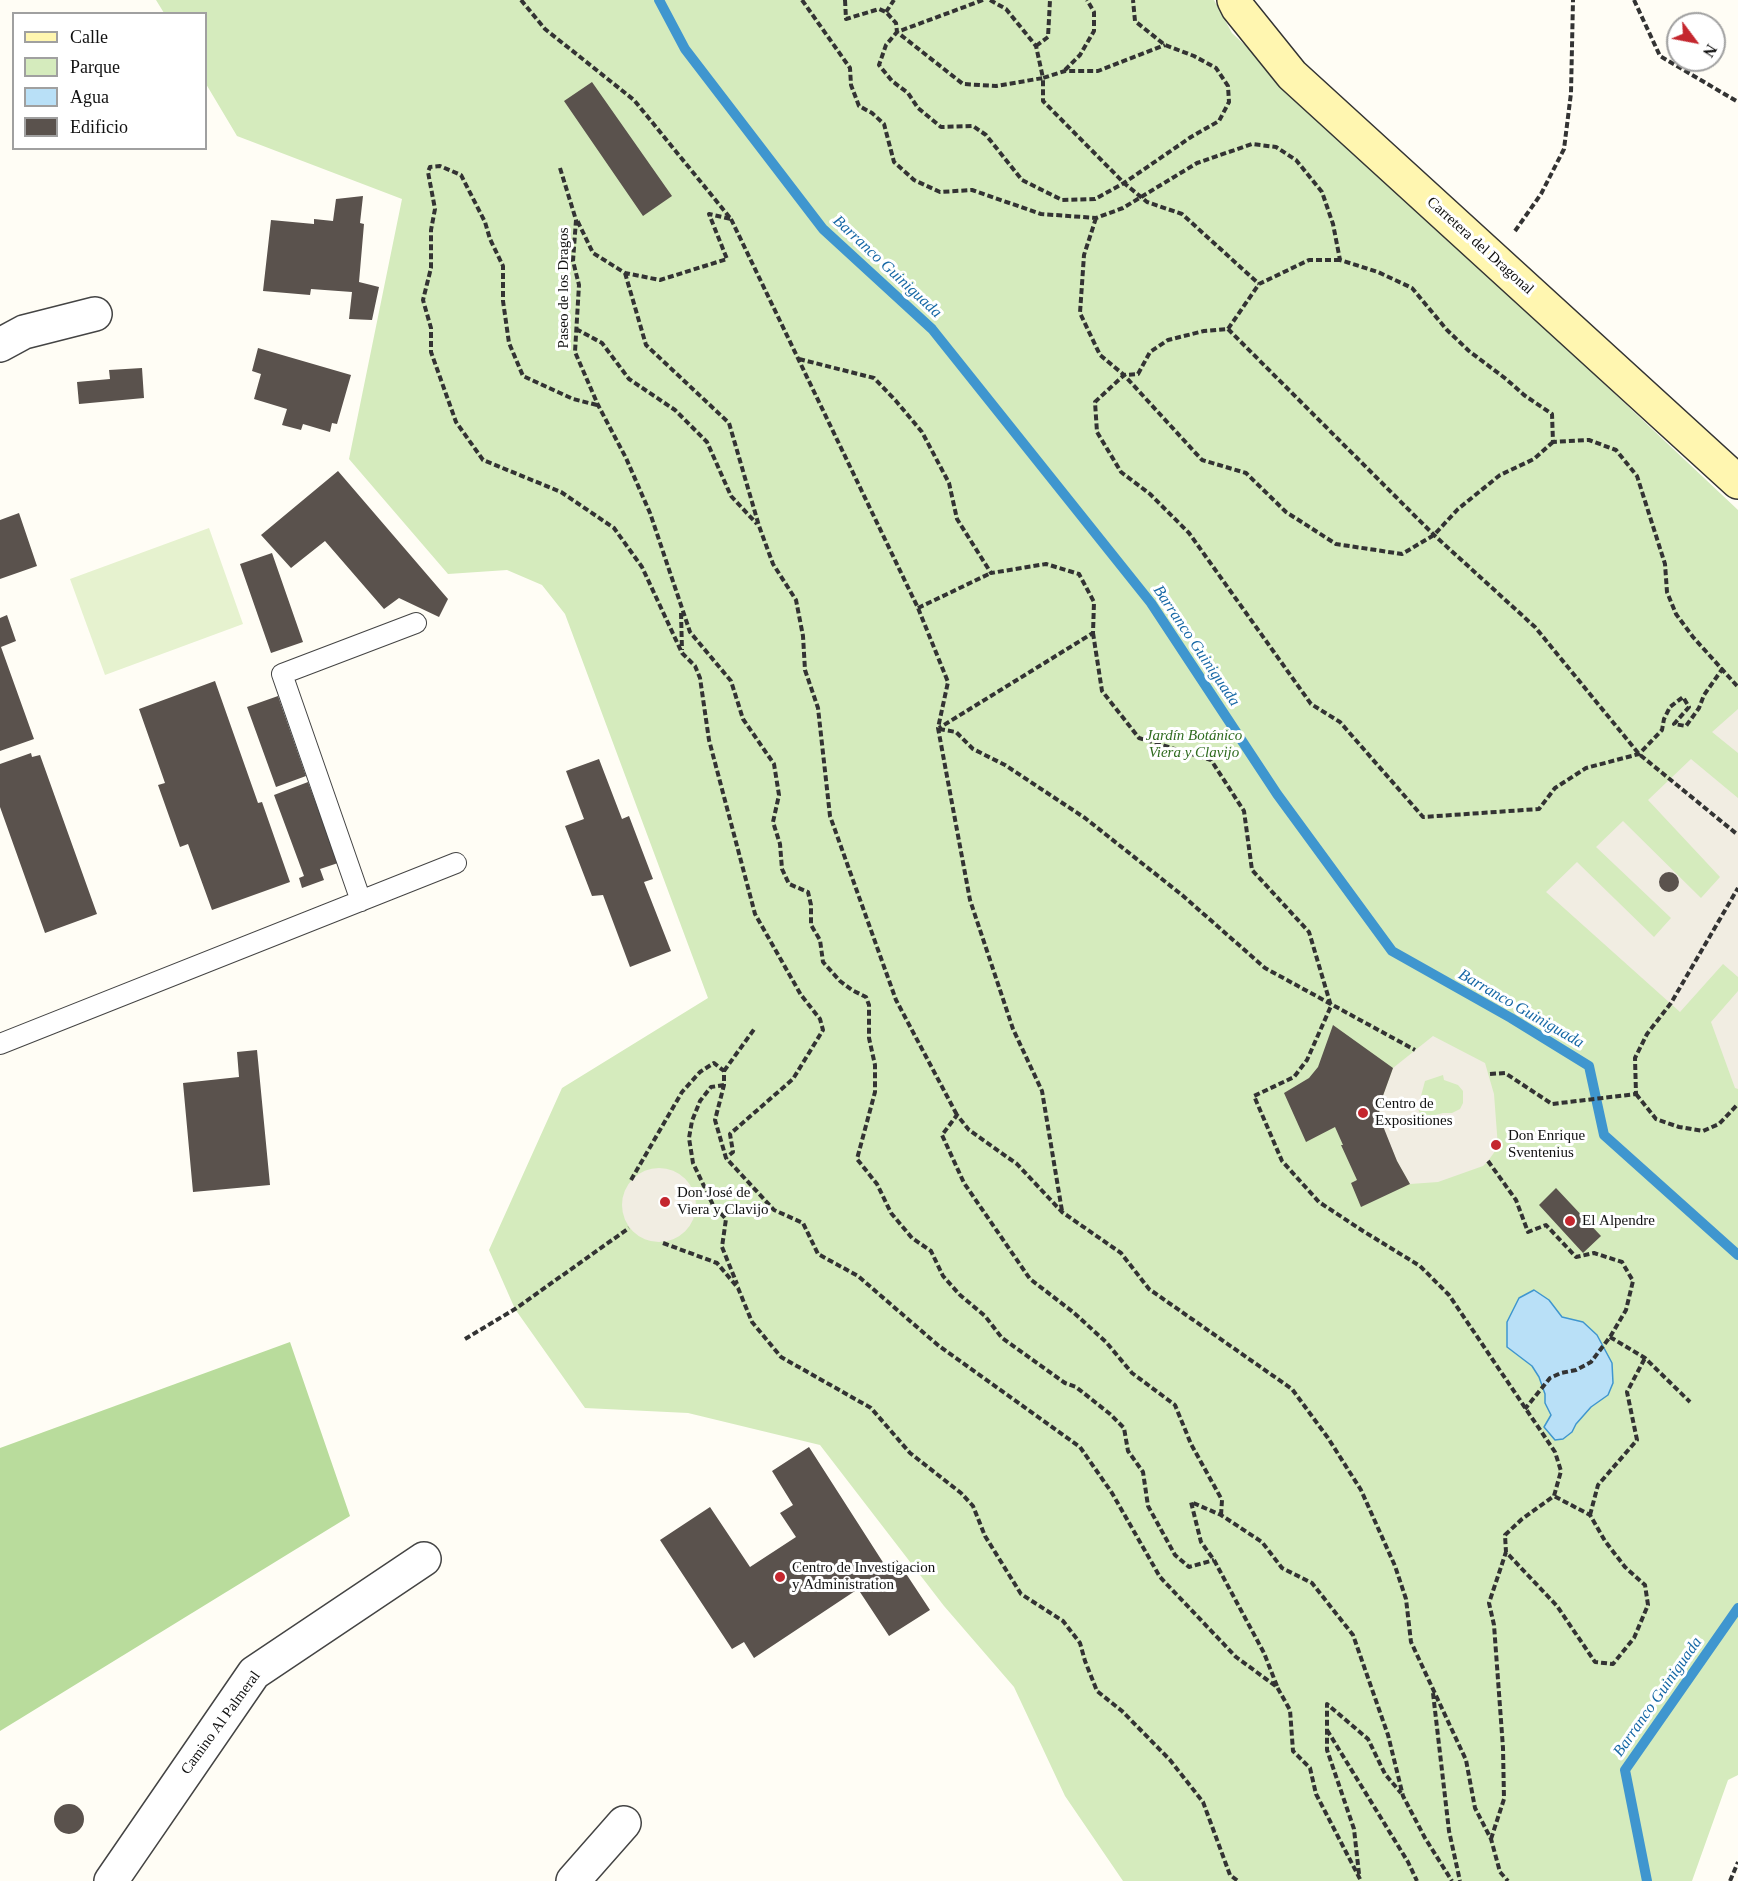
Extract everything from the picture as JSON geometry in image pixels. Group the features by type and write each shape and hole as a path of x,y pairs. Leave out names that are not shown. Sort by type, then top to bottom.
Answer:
{"main road":[{"name":"Carretera del Dragonal","path":"1234,0 1238,9 1292,75 1738,482"}],"street":[{"path":"0,345 24,332 95,314"},
{"name":"Camino Al Palmeral","path":"111,1881 254,1672 424,1559"},
{"path":"573,1881 624,1822"}],"lane":[{"path":"361,901 282,674 416,623"},
{"path":"0,1044 456,863"}],"path":[{"path":"521,0 545,29 634,100 731,219 918,608 948,682 938,728 970,900 1013,1029 1042,1091 1062,1212"},
{"path":"802,0 850,68 851,85 859,106 872,113 884,124 894,162 914,180 940,192 972,190 1041,214 1096,218 1123,208 1197,163 1252,144 1276,147 1296,160 1322,192 1333,224 1340,260"},
{"path":"844,0 846,19 879,9 886,12 896,23 897,32 963,84 996,86 1043,78 1065,71 1098,71 1166,45"},
{"path":"886,12 894,0"},
{"path":"983,0 897,32 886,45 879,65 892,81 908,93 918,108 941,127 973,126 986,135 1022,180 1062,200 1095,199 1124,183 1191,136 1219,121 1229,102 1228,86 1216,68 1166,45 1135,21 1133,0"},
{"path":"990,0 1006,9 1036,46 1043,78 1043,101 1124,183 1147,202 1182,214 1260,284"},
{"path":"1036,46 1048,37 1050,0"},
{"path":"1065,71 1080,55 1094,31 1095,12 1088,0"},
{"path":"1494,259 1541,194 1564,149 1571,93 1573,0"},
{"path":"1634,0 1660,56 1738,102"},
{"path":"598,405 573,399 523,376 509,343 503,301 503,266 490,239 485,222 461,175 440,166 430,167 428,172 435,209 431,230 431,268 423,300 431,328 431,352 456,422 483,460 561,492 614,528 642,567 682,653 695,666 700,678 709,740 755,914 801,995 820,1019 823,1030 793,1079 730,1134 733,1152 726,1158"},
{"name":"Paseo de los Dragos","path":"560,168 576,220 573,261 579,285 574,352 650,513 681,606"},
{"path":"576,220 593,253 625,273 660,280 727,259 709,214 731,219"},
{"path":"1096,218 1084,255 1080,313 1100,355 1124,375 1202,460 1246,473 1286,512 1336,544 1402,554 1434,535 1458,509 1500,475 1534,459 1553,442 1589,440 1616,450 1637,476 1665,564 1666,592 1676,614 1693,637 1738,687"},
{"path":"1228,329 1260,284 1309,260 1340,260 1378,272 1412,288 1447,330 1469,351 1552,414 1553,442"},
{"path":"625,273 646,345 729,423 759,526 773,564 796,600 803,636 805,670 818,708 830,816 896,1000 957,1115 969,1130 1017,1164 1062,1212 1121,1253 1149,1289 1292,1389 1328,1438 1361,1490 1395,1566 1406,1599 1411,1642 1466,1760 1475,1808 1491,1839 1500,1872 1508,1881"},
{"path":"576,329 602,343 629,379 675,410 707,442 731,496 759,526"},
{"path":"1723,668 1686,726 1674,724 1689,707 1683,697 1670,707 1662,730 1639,754 1586,768 1555,788 1539,809 1422,817 1340,722 1311,704 1189,532 1150,494 1121,472 1098,432 1095,402 1124,375 1138,374 1150,352 1168,340 1204,331 1228,329 1434,535 1535,627 1639,754 1738,835"},
{"path":"799,359 874,378 896,401 922,432 950,483 957,519 991,573"},
{"path":"918,608 991,573 1046,564 1079,574 1094,602 1093,633 1102,691 1139,738 1211,760 1244,810 1252,870 1309,932 1331,1005 1307,1060 1294,1077 1254,1096 1282,1161 1319,1202 1420,1266 1449,1295 1555,1452 1561,1471 1554,1496 1522,1519 1505,1535 1506,1552 1489,1603 1494,1625 1504,1779 1504,1799 1491,1839"},
{"path":"681,606 682,653"},
{"path":"681,606 690,632 731,681 743,719 774,764 779,795 773,822 780,844 782,869 789,884 808,892 811,924 820,940 824,962 840,981 866,997 870,1005 869,1038 875,1065 875,1092 857,1159 877,1184 891,1213 912,1238 931,1251 943,1276 960,1295 985,1316 1002,1338 1065,1383 1076,1386 1124,1428 1128,1451 1143,1472 1148,1506 1175,1555 1189,1567 1214,1560"},
{"path":"938,728 1093,633"},
{"path":"938,728 956,732 973,749 1005,765 1085,818 1182,895 1265,968 1415,1050"},
{"path":"1738,888 1671,1003 1643,1042 1635,1058 1636,1094 1656,1119 1679,1127 1703,1131 1719,1124 1738,1104"},
{"path":"755,1028 724,1071 724,1085 715,1120 726,1158 774,1210 802,1223 818,1254 858,1276 939,1346 1080,1448 1112,1493 1160,1577 1236,1657 1277,1687"},
{"path":"631,1180 682,1092 700,1072 714,1063 724,1071"},
{"path":"1490,1074 1505,1073 1552,1104 1636,1094"},
{"path":"724,1085 711,1087 700,1101 692,1121 689,1138 693,1163 713,1205 726,1220 722,1247 752,1322 781,1357 871,1408 910,1453 961,1492 973,1506 985,1536 1021,1594 1063,1621 1080,1643 1084,1661 1096,1691 1122,1711 1170,1760 1203,1802 1230,1875 1238,1881"},
{"path":"957,1115 942,1136 964,1183 1030,1279 1073,1312 1106,1342 1132,1373 1175,1405 1191,1444 1222,1500 1221,1515"},
{"path":"1488,1161 1516,1200 1528,1232 1546,1225 1576,1257 1594,1253 1622,1262 1633,1281 1626,1310 1610,1337 1591,1362 1576,1370 1561,1372 1550,1378 1524,1409"},
{"path":"465,1339 515,1309 629,1228"},
{"path":"663,1242 717,1263 738,1288"},
{"path":"1610,1337 1645,1358 1689,1401"},
{"path":"1590,1515 1598,1485 1637,1440 1627,1392 1645,1358"},
{"path":"1506,1552 1557,1606 1595,1662 1613,1664 1634,1638 1648,1605 1645,1585 1625,1567 1605,1541 1590,1515 1554,1496"},
{"path":"1360,1880 1316,1794 1310,1768 1293,1751 1290,1710 1277,1687 1264,1653 1214,1560 1201,1542 1191,1502 1221,1515 1262,1542 1282,1568 1312,1583 1353,1635 1388,1735 1403,1796"},
{"path":"1432,1690 1449,1831 1460,1881"},
{"path":"1360,1880 1354,1829 1327,1750 1327,1704 1368,1739 1386,1774 1403,1796 1425,1838 1452,1881"},
{"path":"1327,1730 1408,1862 1417,1881"},
{"path":"1730,1881 1738,1862"}],"green space":[{"name":"Jardín Botánico Viera y Clavijo","path":"156,0 1214,0 1232,33 1738,510 1738,1775 1728,1780 1692,1881 1123,1881 1065,1796 1014,1687 944,1606 820,1445 688,1413 585,1408 515,1309 489,1250 562,1088 708,998 565,614 542,585 507,570 448,574 349,459 402,199 237,136 207,86 207,12 163,12"},
{"path":"209,528 243,624 105,675 70,579"},
{"path":"290,1342 350,1516 0,1731 0,1448"}],"shaded area":[{"path":"1738,709 1738,753 1712,732"},
{"path":"1691,759 1738,798 1738,977 1723,964 1680,1012 1546,892 1577,862 1654,937 1671,918 1596,847 1623,821 1701,898 1720,877 1648,800"},
{"path":"1738,991 1738,1089 1735,1088 1711,1022"},
{"path":"1433,1036 1485,1063 1494,1094 1498,1147 1483,1166 1438,1182 1410,1184 1397,1161 1379,1116 1380,1104 1393,1068","holes":["1443,1075 1444,1080 1458,1085 1463,1091 1463,1103 1460,1109 1452,1113 1424,1118 1418,1107 1425,1081"]},
{"path":"652,1168 666,1168 680,1174 690,1184 696,1198 694,1219 680,1236 666,1242 652,1242 638,1236 628,1226 622,1212 622,1198 628,1184 638,1174"}],"water":[{"path":"1534,1290 1549,1300 1562,1317 1583,1322 1597,1335 1612,1363 1613,1383 1608,1395 1591,1407 1572,1432 1563,1439 1555,1440 1544,1427 1551,1415 1545,1403 1545,1394 1539,1377 1532,1366 1507,1347 1507,1322 1519,1298"}],"building":[{"path":"592,82 672,196 643,216 564,101"},
{"path":"363,196 360,223 364,224 359,282 379,287 372,320 349,319 352,292 311,289 310,295 263,291 271,220 314,224 314,219 333,221 336,199"},
{"path":"258,348 351,375 337,424 332,423 330,432 303,424 301,430 282,425 287,409 254,399 261,374 252,371"},
{"path":"142,368 144,398 79,404 77,382 110,379 109,370"},
{"path":"338,471 448,599 439,617 399,598 384,609 325,541 291,568 261,535"},
{"path":"19,513 37,566 0,579 0,520"},
{"path":"272,553 303,642 271,653 240,564"},
{"path":"7,615 16,641 1,647 34,739 0,751 0,618"},
{"path":"215,681 258,803 262,802 290,882 212,910 188,844 180,847 158,785 165,783 139,709"},
{"path":"278,696 306,776 276,787 247,707"},
{"path":"31,753 32,757 40,755 97,914 45,933 0,807 0,764"},
{"path":"599,759 622,819 629,816 653,879 644,882 671,951 630,967 603,895 592,896 565,826 584,819 566,771"},
{"path":"308,782 338,863 320,869 324,880 302,888 299,878 304,876 274,795"},
{"path":"1669,872 1676,875 1679,882 1676,889 1669,892 1662,889 1659,882 1662,875"},
{"path":"1333,1025 1393,1068 1380,1104 1379,1116 1397,1161 1410,1184 1361,1207 1351,1183 1357,1180 1335,1127 1306,1142 1284,1093 1309,1078 1318,1067"},
{"path":"257,1050 270,1185 193,1192 183,1083 239,1077 237,1052"},
{"name":"El Alpendre","path":"1556,1188 1601,1236 1583,1253 1539,1205"},
{"path":"809,1447 886,1567 897,1560 930,1610 889,1636 858,1589 754,1658 744,1642 732,1649 660,1540 710,1507 750,1567 796,1537 780,1513 793,1505 772,1471"},
{"path":"69,1804 80,1808 84,1819 80,1830 69,1834 58,1830 54,1819 58,1808"}],"waterway":[{"name":"Barranco Guiniguada","path":"659,0 685,49 823,229 932,329 1151,603 1277,794 1392,951 1511,1018 1589,1066 1604,1135 1738,1255"},
{"name":"Barranco Guiniguada","path":"1647,1881 1625,1770 1738,1608"}],"place":[{"name":"Centro de Expositiones","path":"1363,1113"},
{"name":"Don Enrique Sventenius","path":"1496,1145"},
{"name":"Don José de Viera y Clavijo","path":"665,1202"},
{"name":"El Alpendre","path":"1570,1221"},
{"name":"Centro de Investigacion y Administration","path":"780,1577"}]}
